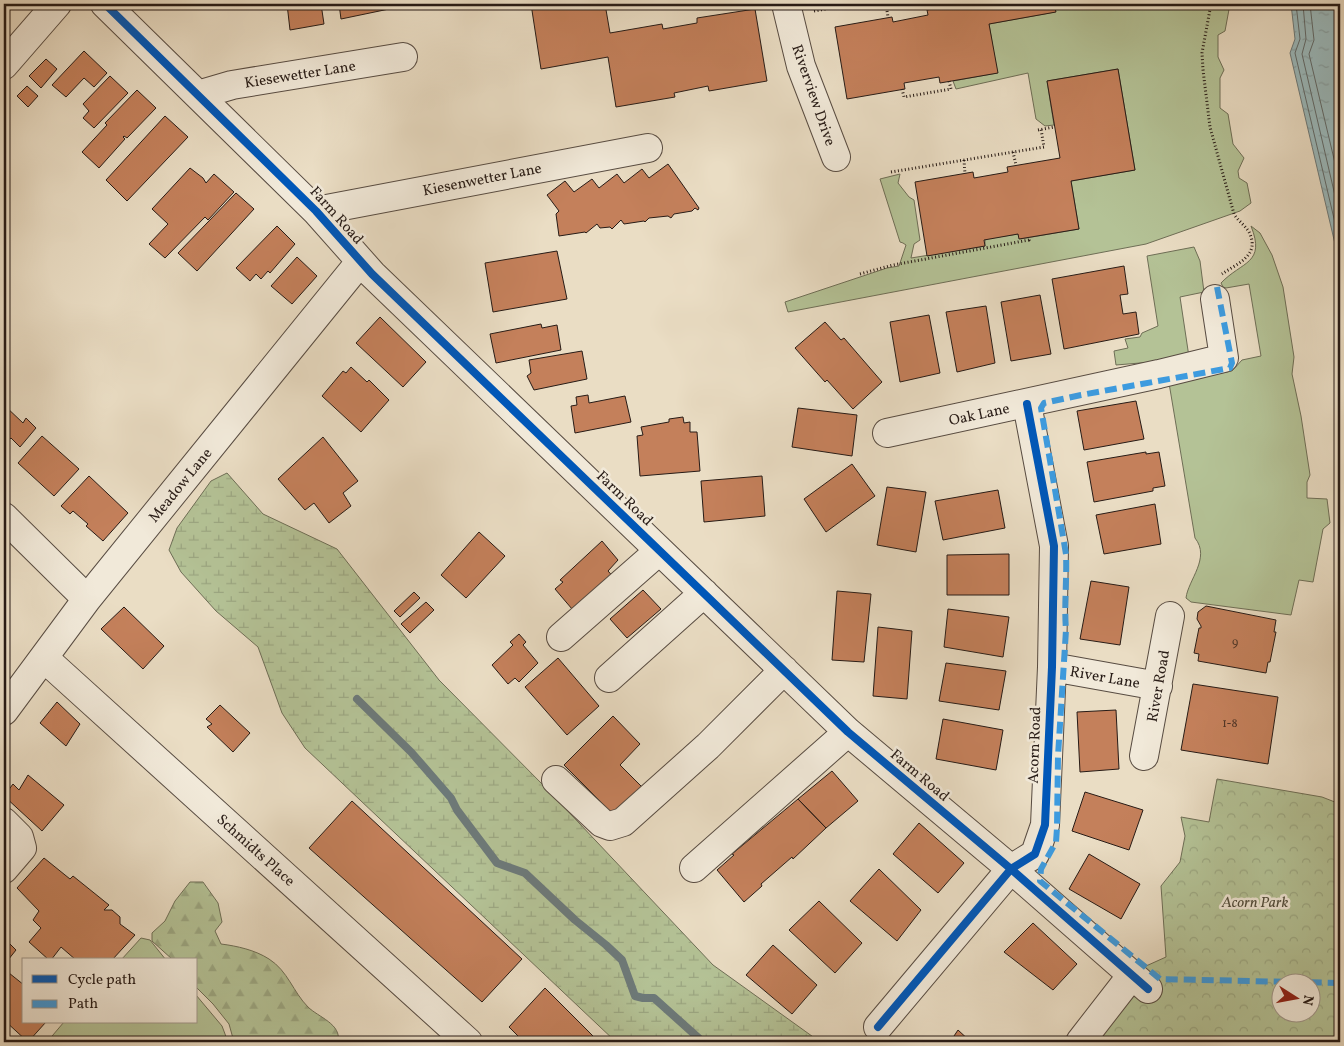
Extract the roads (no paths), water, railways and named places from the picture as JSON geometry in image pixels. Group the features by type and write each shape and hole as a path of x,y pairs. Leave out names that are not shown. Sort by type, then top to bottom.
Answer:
{"street":[{"path":"4,65 56,4"},
{"name":"Farm Road","path":"105,4 316,211 360,262 848,732 1011,869 1140,982 1080,1042"},
{"name":"Riverview Drive","path":"798,8 802,66 836,157"},
{"name":"Kiesewetter Lane","path":"198,95 232,85 403,57"},
{"name":"Kiesenwetter Lane","path":"316,211 648,148"},
{"name":"Meadow Lane","path":"4,711 87,599 360,262"},
{"name":"Oak Lane","path":"887,433 1028,404 1224,358 1216,288"},
{"name":"Acorn Road","path":"878,1027 1011,869 1035,854 1045,825 1052,667 1054,546 1028,404"},
{"path":"4,517 87,599"},
{"path":"561,637 659,551"},
{"path":"609,678 704,593"},
{"name":"River Road","path":"1144,756 1170,616"},
{"name":"Schmidts Place","path":"44,658 468,1042"},
{"name":"River Lane","path":"1052,667 1158,686"},
{"path":"556,780 602,823 610,826 623,822 708,746 784,670"},
{"path":"694,868 848,732"},
{"path":"4,822 19,837 22,848 4,869"}],"water":[{"path":"1291,4 1340,4 1340,265 1290,53 1295,39"}],"waterway":[{"path":"357,699 411,752 451,798 457,810 497,863 525,873 575,920 622,960 635,996 654,998 703,1042"}],"park label":[{"name":"Acorn Park","path":"1255,902"}]}
